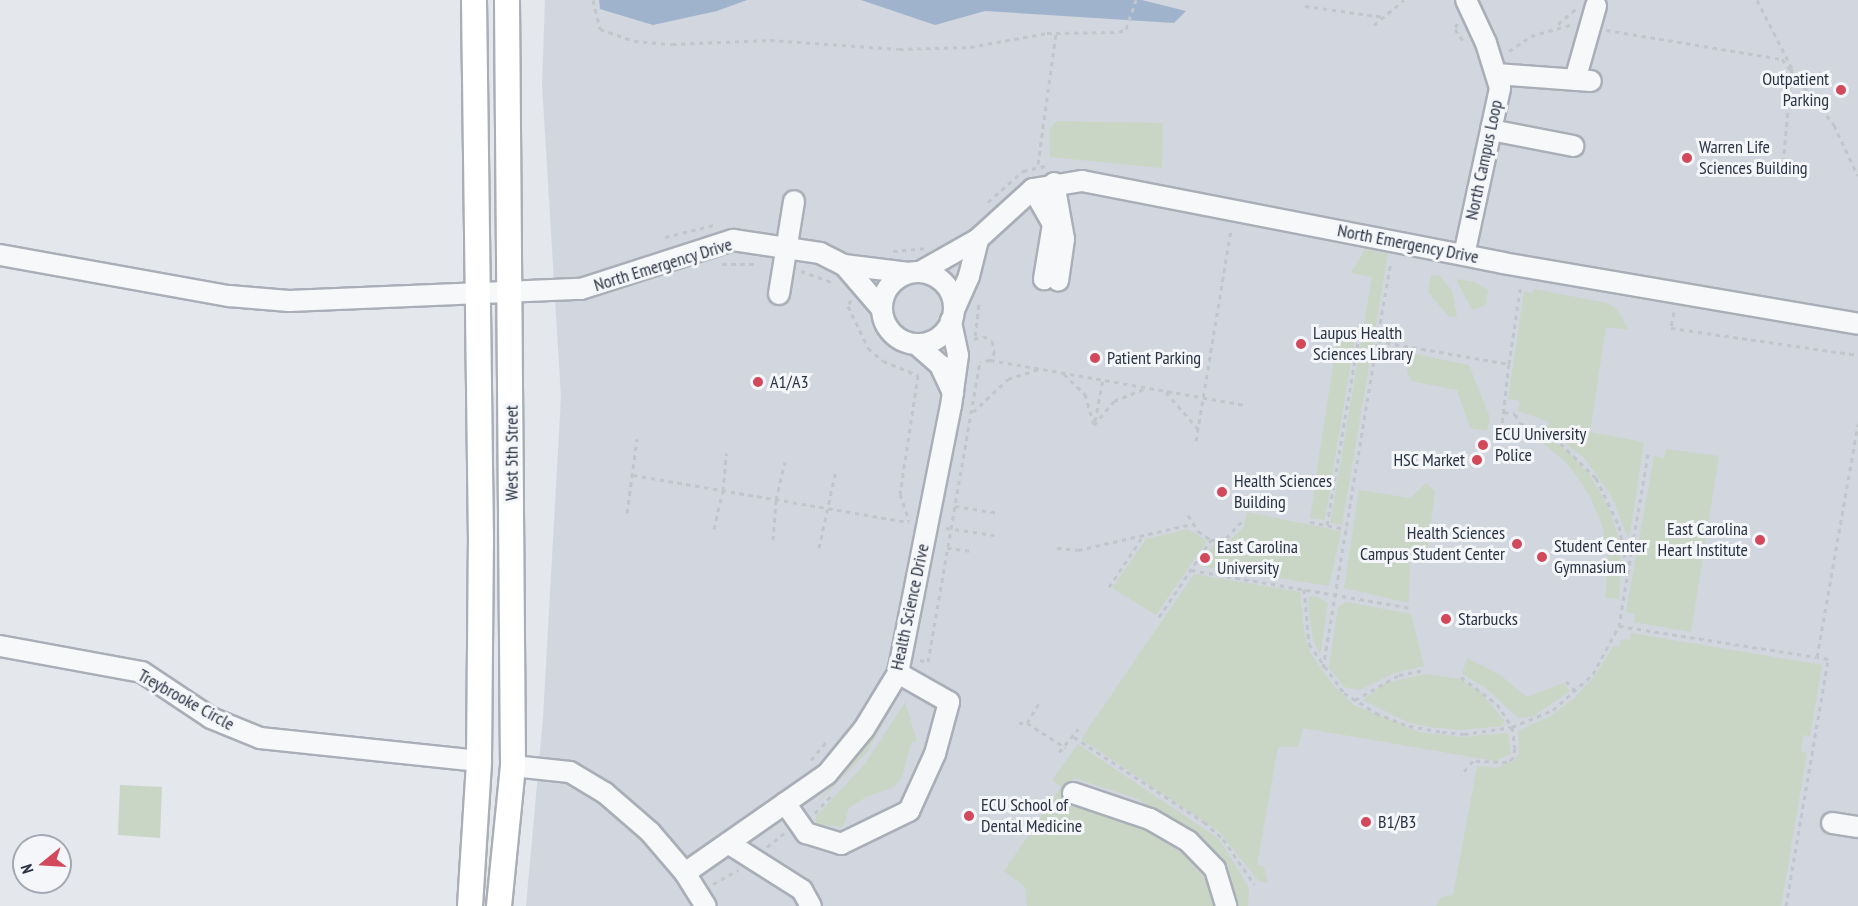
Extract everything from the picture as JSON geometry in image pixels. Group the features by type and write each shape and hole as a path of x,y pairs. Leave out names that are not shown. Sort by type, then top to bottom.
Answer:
{"main road":[{"name":"West 5th Street","path":"470,906 479,761 479,295 474,0"},
{"name":"West 5th Street","path":"499,906 513,766 507,0"}],"street":[{"name":"North Campus Loop","path":"1464,255 1500,88 1466,0"},
{"path":"1496,74 1583,81 1590,4"},
{"path":"1491,130 1573,146"},
{"name":"North Emergency Drive","path":"916,344 896,337 884,320 882,309 889,286 978,239 1033,189 1054,183 1082,181 1464,255 1858,324"},
{"path":"1033,189 1053,224 1051,280 1064,238 1054,183"},
{"path":"779,294 789,249 794,201"},
{"path":"916,344 937,338 952,316 969,276 978,239"},
{"name":"North Emergency Drive","path":"479,295 580,289 733,240 820,253 841,275 882,309"},
{"path":"0,255 249,298 289,301 479,295"},
{"name":"North Emergency Drive","path":"841,275 914,273 941,280 953,299 952,316"},
{"name":"Health Science Drive","path":"685,873 827,774 864,729 898,673 919,524 953,393 958,355 952,316"},
{"path":"916,344 940,365 953,393"},
{"name":"Treybrooke Circle","path":"0,646 142,672 211,718 260,738 479,761"},
{"path":"785,803 806,832 841,844 909,811 935,754 948,702 898,673"},
{"path":"513,766 570,772 605,794 650,832 685,873 706,906"},
{"path":"1073,793 1150,819 1188,842 1215,869 1226,906"},
{"path":"1832,823 1858,827"},
{"path":"728,843 802,890 812,906"}],"path":[{"path":"593,0 593,12 600,29 608,33 672,44 770,40 856,48 932,48 991,44 1056,33 1126,29 1136,0"},
{"path":"1374,26 1404,0"},
{"path":"1757,0 1792,68 1782,173"},
{"path":"1555,26 1590,4"},
{"path":"1305,6 1384,17"},
{"path":"1038,165 1056,33"},
{"path":"1834,125 1858,176"},
{"path":"1196,441 1234,210"},
{"path":"886,252 922,247 934,250"},
{"path":"1323,668 1391,261 1400,262"},
{"path":"719,265 758,264"},
{"path":"798,270 841,275"},
{"path":"1502,424 1521,284"},
{"path":"856,291 848,306 868,348 883,361 918,375 900,494 919,524"},
{"path":"969,348 974,339 981,312 979,294"},
{"path":"1663,309 1674,311 1671,328 1858,356"},
{"path":"1327,525 1360,330"},
{"path":"974,339 983,336 992,341 995,351 990,360"},
{"path":"1377,341 1509,364"},
{"path":"972,357 980,362 990,360 1244,405"},
{"path":"920,660 928,662 980,362"},
{"path":"972,413 1008,380 1042,369"},
{"path":"1062,373 1085,394 1095,425"},
{"path":"1095,425 1103,380"},
{"path":"1095,425 1114,401 1147,388"},
{"path":"1165,391 1197,429"},
{"path":"1503,412 1515,414 1520,423 1554,437 1596,478 1619,526 1628,574"},
{"path":"1817,657 1858,424"},
{"path":"627,513 637,439"},
{"path":"714,529 723,491 726,453"},
{"path":"1304,588 1309,644 1323,668 1344,693 1409,726 1464,734 1512,727 1553,710 1576,692 1599,666 1619,626 1648,454"},
{"path":"773,540 776,500 785,462"},
{"path":"819,548 836,471"},
{"path":"633,476 994,535"},
{"path":"1316,477 1335,480"},
{"path":"955,506 998,513"},
{"path":"1188,515 1192,524 1211,540"},
{"path":"1159,617 1211,540 1226,537 1241,522"},
{"path":"1310,522 1346,529"},
{"path":"908,533 919,524"},
{"path":"1057,548 1078,550 1192,524"},
{"path":"1109,586 1144,535"},
{"path":"947,548 972,551"},
{"path":"1191,570 1410,608"},
{"path":"1619,626 1828,659 1786,906"},
{"path":"1355,700 1399,675 1425,670"},
{"path":"1461,677 1489,694 1512,727 1513,758 1498,765 1473,761 1461,775"},
{"path":"1566,681 1576,692"},
{"path":"1027,723 1041,701"},
{"path":"1019,723 1027,723 1066,748"},
{"path":"1059,752 1066,748 1078,729"},
{"path":"807,766 831,737"},
{"path":"1074,737 1204,822 1224,839 1254,884"},
{"path":"763,850 784,833"}],"shaded area":[{"name":"East Carolina University","path":"545,0 1858,0 1858,906 526,906 543,718 561,397 542,84"}],"green space":[{"path":"1056,121 1163,123 1162,168 1050,157 1049,130"},
{"path":"1365,249 1388,254 1342,525 1330,523 1372,277 1351,273"},
{"path":"1431,275 1440,276 1452,291 1457,317 1448,316 1428,292"},
{"path":"1456,279 1475,282 1488,290 1486,305 1472,310"},
{"path":"1534,289 1607,303 1616,308 1629,330 1606,327 1590,432 1644,442 1629,540 1612,497 1585,459 1546,428 1550,422 1518,411 1520,401 1508,399 1524,291 1532,293"},
{"path":"1338,334 1355,337 1332,477 1316,475"},
{"path":"1410,353 1469,365 1490,418 1487,431 1470,428 1457,390 1411,381 1407,371"},
{"path":"1512,425 1542,434 1564,448 1589,474 1609,508 1621,546 1619,599 1605,598 1608,564 1603,528 1590,496 1568,464 1540,441 1512,430"},
{"path":"1666,449 1719,456 1691,632 1634,622 1635,614 1626,612 1654,456 1664,458"},
{"path":"1316,480 1332,482 1325,520 1310,518"},
{"path":"1426,483 1435,491 1426,560 1410,557 1409,603 1344,588 1359,490 1410,498"},
{"path":"1247,512 1341,531 1329,586 1200,566 1214,543 1230,540 1243,528"},
{"path":"1188,529 1207,541 1156,615 1112,588 1146,539"},
{"path":"1194,574 1300,592 1305,637 1310,653 1334,686 1354,705 1419,732 1462,737 1508,733 1511,754 1495,761 1303,728 1298,747 1278,747 1257,865 1264,867 1268,883 1259,881 1218,831 1081,739"},
{"path":"1316,596 1328,603 1320,655 1313,640 1308,608 1309,597"},
{"path":"1346,602 1411,614 1424,666 1392,674 1360,690 1344,687 1329,668 1338,607"},
{"path":"1631,633 1822,665 1810,736 1804,735 1801,751 1807,753 1781,906 1436,906 1441,897 1453,895 1477,766 1496,768 1515,760 1519,753 1518,731 1550,716 1573,699 1595,676 1613,646 1619,647 1621,639 1630,640"},
{"path":"1467,658 1500,675 1527,697 1563,683 1570,691 1532,717 1518,718 1487,689 1462,674"},
{"path":"1426,674 1460,679 1479,691 1504,720 1503,726 1459,730 1429,727 1407,722 1363,700 1385,683"},
{"path":"897,698 868,751 814,807 868,743"},
{"path":"905,702 917,741 911,743 902,777 894,787 866,797 849,808 843,827 819,825 815,820 817,815 865,764"},
{"path":"1078,744 1219,839 1249,888 1248,906 1238,906 1227,869 1216,853 1192,832 1138,799 1074,778 1064,798 1134,823 1183,854 1209,884 1215,906 1027,906 1025,887 1004,871 1061,787 1052,780"},
{"path":"120,785 162,787 160,838 118,835"}],"water":[{"path":"599,0 747,0 717,11 653,25 600,9"},
{"path":"861,0 1142,0 1186,11 1174,23 985,11 935,25"}],"place":[{"name":"Outpatient Parking","path":"1841,90"},
{"name":"Warren Life Sciences Building","path":"1687,158"},
{"name":"Laupus Health Sciences Library","path":"1301,344"},
{"name":"Patient Parking","path":"1095,358"},
{"name":"A1/A3","path":"758,382"},
{"name":"ECU University Police","path":"1483,445"},
{"name":"HSC Market","path":"1477,460"},
{"name":"Health Sciences Building","path":"1222,492"},
{"name":"East Carolina Heart Institute","path":"1760,540"},
{"name":"Health Sciences Campus Student Center","path":"1517,544"},
{"name":"Student Center Gymnasium","path":"1542,557"},
{"name":"East Carolina University","path":"1205,558"},
{"name":"Starbucks","path":"1446,619"},
{"name":"ECU School of Dental Medicine","path":"969,816"},
{"name":"B1/B3","path":"1366,822"}]}
